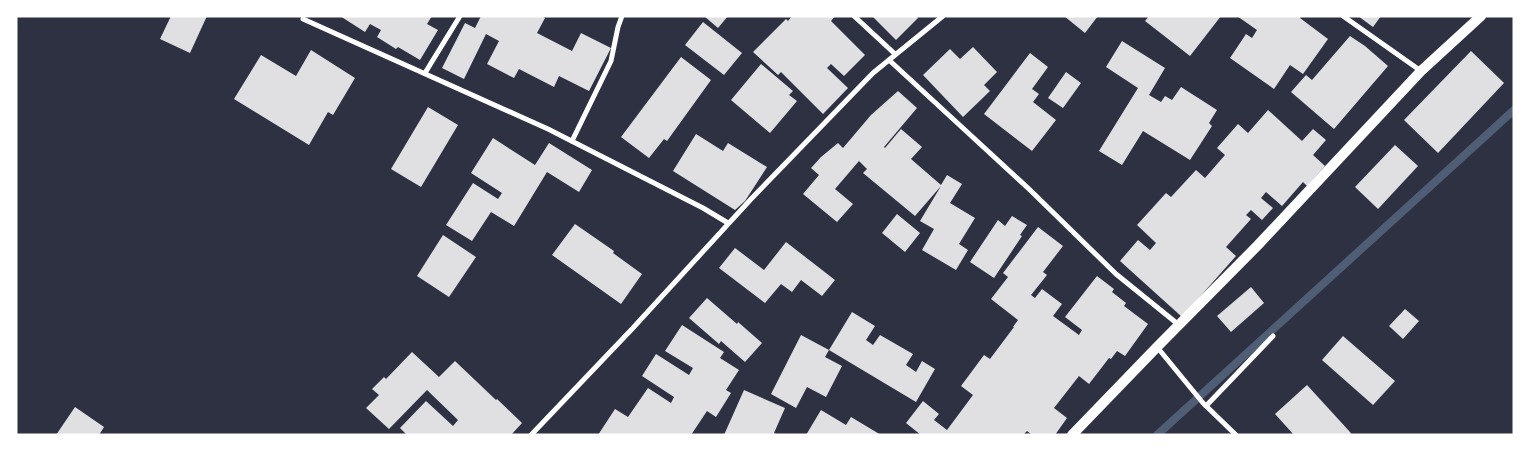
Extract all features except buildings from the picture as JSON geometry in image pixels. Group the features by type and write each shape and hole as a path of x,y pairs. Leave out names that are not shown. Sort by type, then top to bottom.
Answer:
{"main road":[{"path":"1072,435 1258,245 1421,71 1481,16"}],"street":[{"path":"425,74 460,16"},
{"path":"572,141 612,61 618,27 622,16"},
{"path":"854,16 895,54"},
{"path":"531,435 632,329 728,223 872,74 943,16"},
{"path":"1343,16 1421,71"},
{"path":"303,19 572,141 703,208 728,223"},
{"path":"889,60 1029,189 1116,274 1179,325"},
{"path":"1205,404 1273,336"},
{"path":"1157,347 1205,404 1236,435"}],"waterway":[{"path":"1157,435 1514,110"}]}
